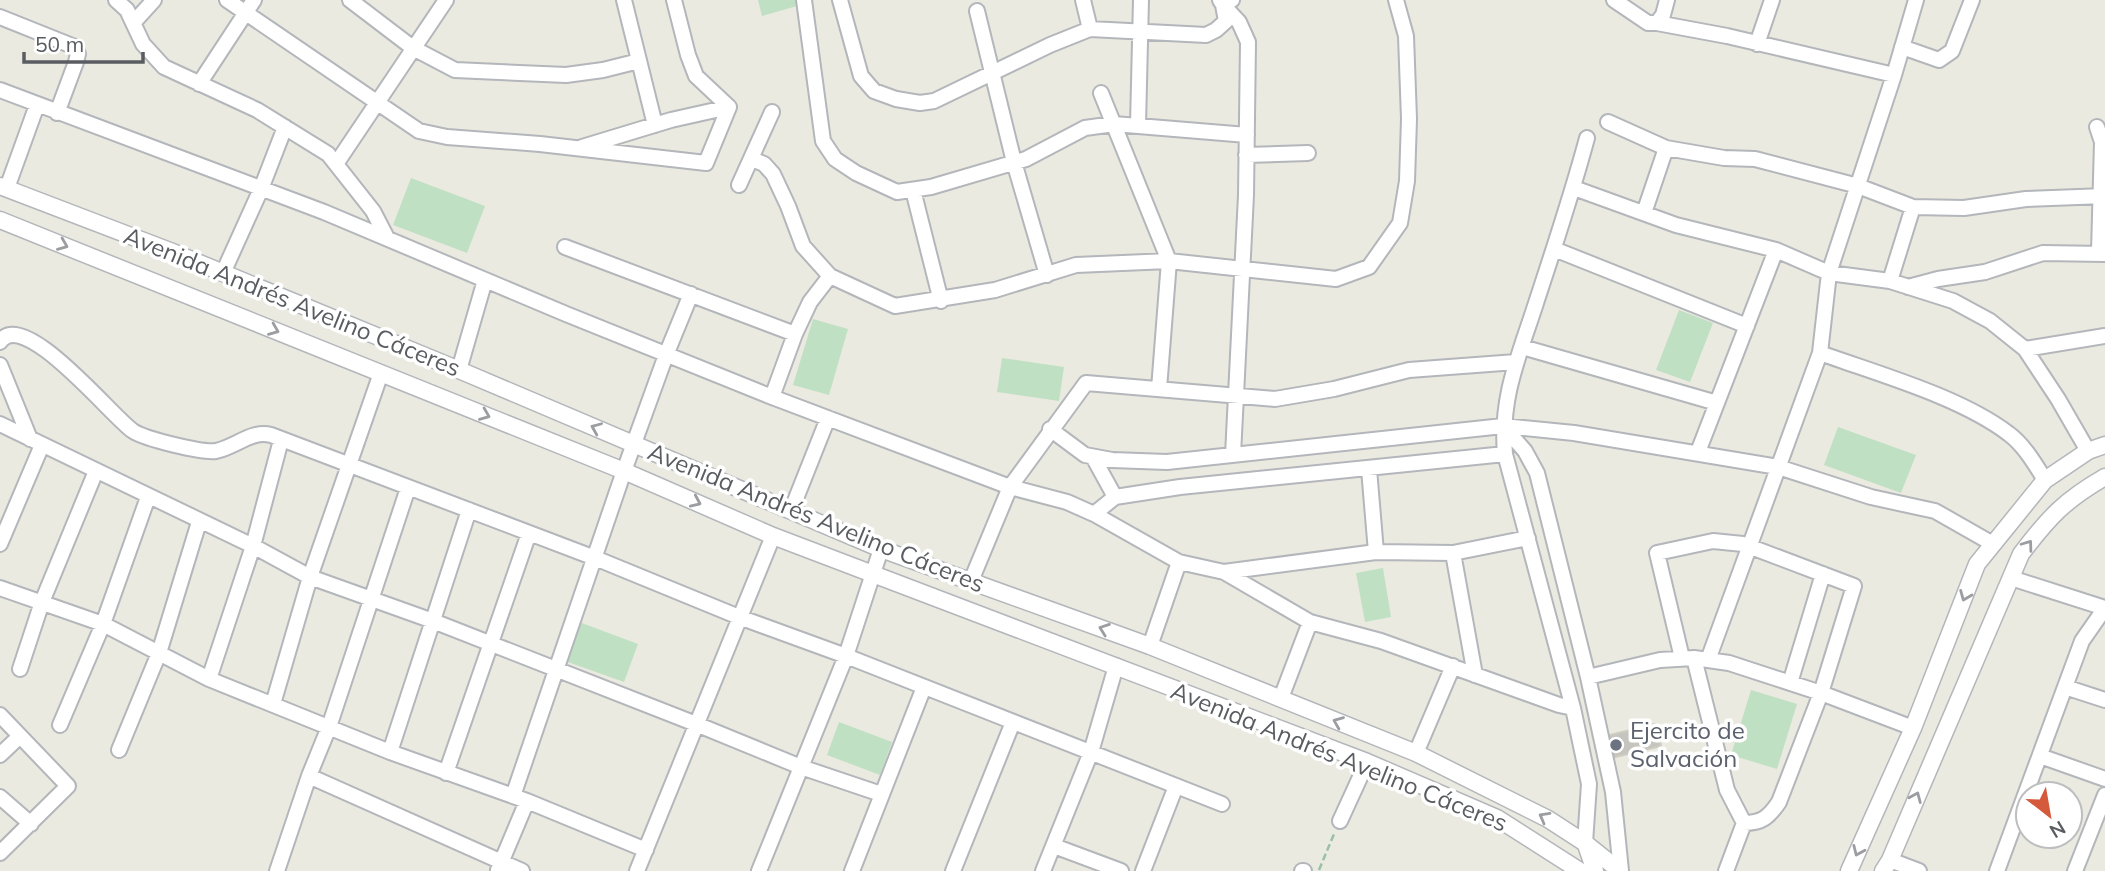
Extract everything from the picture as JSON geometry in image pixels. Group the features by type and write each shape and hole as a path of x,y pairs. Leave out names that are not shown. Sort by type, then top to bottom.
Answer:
{"street":[{"path":"116,0 127,10 143,44 164,67 257,110 328,154 373,211 387,238"},
{"path":"134,22 154,0"},
{"path":"227,0 419,131 447,137 706,163 729,107"},
{"path":"200,84 254,0"},
{"path":"350,0 413,48 455,70 566,75 639,61"},
{"path":"336,164 446,0"},
{"path":"624,0 655,125"},
{"path":"674,0 696,76 729,107"},
{"path":"804,0 823,141 835,159 856,173 897,192 931,187 1026,159 1085,128 1114,124 1138,125 1247,135"},
{"path":"840,0 860,76 874,92 920,103 934,101 1090,29 1206,35 1226,21 1225,2"},
{"path":"1083,0 1090,29"},
{"path":"1138,125 1141,0"},
{"path":"752,159 764,164 773,174 803,246 830,276 895,306 941,301 995,290 1076,265 1169,261 1336,279 1370,267 1400,223 1407,181 1409,119 1406,36 1396,0"},
{"path":"1614,0 1648,23 1758,44 1894,75"},
{"path":"1657,23 1663,15 1667,0"},
{"path":"1758,44 1772,0"},
{"path":"1902,47 1939,60 1952,51 1972,0"},
{"path":"1225,2 1240,22 1248,42 1247,135 1233,455"},
{"path":"1695,659 1750,547 1821,353 1829,273 1894,75 1913,2"},
{"path":"977,11 1014,162 1047,275"},
{"path":"0,17 75,47 78,54 76,62 57,113"},
{"path":"0,90 387,238 772,397 1010,487 1067,502 1094,514 1179,562 1224,572 1310,622 1381,640 1573,708"},
{"path":"1101,93 1169,261 1159,389"},
{"path":"3,187 37,105"},
{"path":"574,149 729,107"},
{"path":"739,185 772,112"},
{"path":"1608,122 1666,148 1724,158 1755,159 1858,186 1913,207 1964,208 2026,200 2102,196"},
{"path":"223,273 261,189 285,127"},
{"path":"1908,287 1985,272 2043,253 2102,253 2102,142 2097,127"},
{"path":"1587,138 1574,188 1510,380 1503,426 1505,454 1573,708 1589,784 1585,843 1595,871"},
{"path":"1644,213 1666,148"},
{"path":"1246,155 1308,153"},
{"name":"Avenida Andrés Avelino Cáceres","path":"3,187 223,273 459,370 881,550 1150,646 1416,753 1548,819 1585,843 1620,871"},
{"path":"1574,188 1676,225 1776,250 1829,273 1890,281 1953,301 1990,321 2025,349 2088,451"},
{"path":"913,190 941,301"},
{"path":"1890,281 1913,207"},
{"name":"Avenida Andrés Avelino Cáceres","path":"0,219 624,471 773,536 1367,762 1497,818 1580,871"},
{"path":"565,247 795,334"},
{"path":"1554,249 1747,326"},
{"path":"1698,452 1776,250"},
{"path":"772,397 810,302 830,276"},
{"path":"459,370 485,280"},
{"path":"500,867 554,669 666,355 691,294"},
{"path":"0,342 4,336 10,334 41,346 101,398 132,431 150,438 216,451 261,433 595,558 1223,804"},
{"path":"2025,349 2105,336"},
{"path":"1522,347 1717,402"},
{"path":"1821,353 1963,406 2010,434 2031,458 2045,480"},
{"path":"971,581 1010,487 1086,383 1275,399 1334,389 1409,370 1516,362"},
{"path":"0,365 36,442 0,544"},
{"path":"273,704 310,577 381,373"},
{"path":"791,511 828,418"},
{"path":"0,424 253,546 310,577 433,621 801,767 881,793"},
{"path":"1050,429 1085,456 1167,462 1503,426 1574,433 1779,467 1871,497 1935,511 1993,544"},
{"path":"1503,426 1525,451 1537,472 1588,677 1613,792 1620,871"},
{"path":"209,679 253,546 281,440"},
{"path":"1849,871 1913,728 1977,564 2045,480 2088,451 2105,445"},
{"path":"1094,514 1115,497 1180,487 1505,454"},
{"path":"1093,457 1115,497"},
{"path":"1369,469 1376,552"},
{"path":"20,669 42,602 96,471"},
{"path":"1919,871 1886,865 2021,554 2045,522 2074,495 2105,477"},
{"path":"277,871 309,776 329,727 408,488"},
{"path":"60,725 103,624 148,496"},
{"path":"390,752 468,510"},
{"path":"119,750 159,653 200,522"},
{"path":"446,773 529,533"},
{"path":"637,871 773,536"},
{"path":"1224,572 1376,552 1453,553 1528,538"},
{"path":"1726,871 1744,823 1727,790 1695,659 1657,553 1713,541 1750,547 1854,586 1821,693 1779,802 1770,815 1759,823 1744,823"},
{"path":"759,871 846,656 881,550"},
{"path":"1453,553 1475,675"},
{"path":"1150,646 1179,562"},
{"path":"1790,683 1823,574"},
{"path":"1997,871 2082,641 2105,608 2011,578"},
{"path":"0,589 103,624 209,679 646,850"},
{"path":"1281,698 1310,622"},
{"path":"1588,677 1660,660 1695,659 1729,663 1821,693 1913,728"},
{"path":"1043,871 1091,752 1116,666"},
{"path":"1416,753 1453,667"},
{"path":"852,871 924,687"},
{"path":"2065,687 2105,700"},
{"path":"0,715 68,786 0,853"},
{"path":"953,871 1013,722"},
{"path":"0,755 20,736"},
{"path":"2040,756 2105,779"},
{"path":"1340,821 1367,762"},
{"path":"309,776 500,867 522,871"},
{"path":"1143,871 1176,786"},
{"path":"2075,871 2105,795"},
{"path":"0,797 31,824"},
{"path":"1054,846 1121,871"}],"path":[{"path":"1318,871 1340,821"}],"green space":[{"path":"758,0 795,0 797,6 762,16"},
{"path":"411,178 485,206 467,253 393,225"},
{"path":"1679,310 1713,323 1690,382 1656,370"},
{"path":"813,319 848,329 829,395 793,385"},
{"path":"1002,358 1064,367 1059,401 997,392"},
{"path":"1838,427 1916,455 1901,493 1824,465"},
{"path":"1383,568 1391,617 1365,622 1356,573"},
{"path":"579,622 638,644 624,682 565,661"},
{"path":"1751,690 1797,704 1777,769 1731,755"},
{"path":"839,722 892,742 880,775 827,755"}],"building":[{"path":"1655,724 1661,746 1611,758 1606,736"}],"place":[{"name":"Ejercito de Salvación","path":"1616,745"}]}
